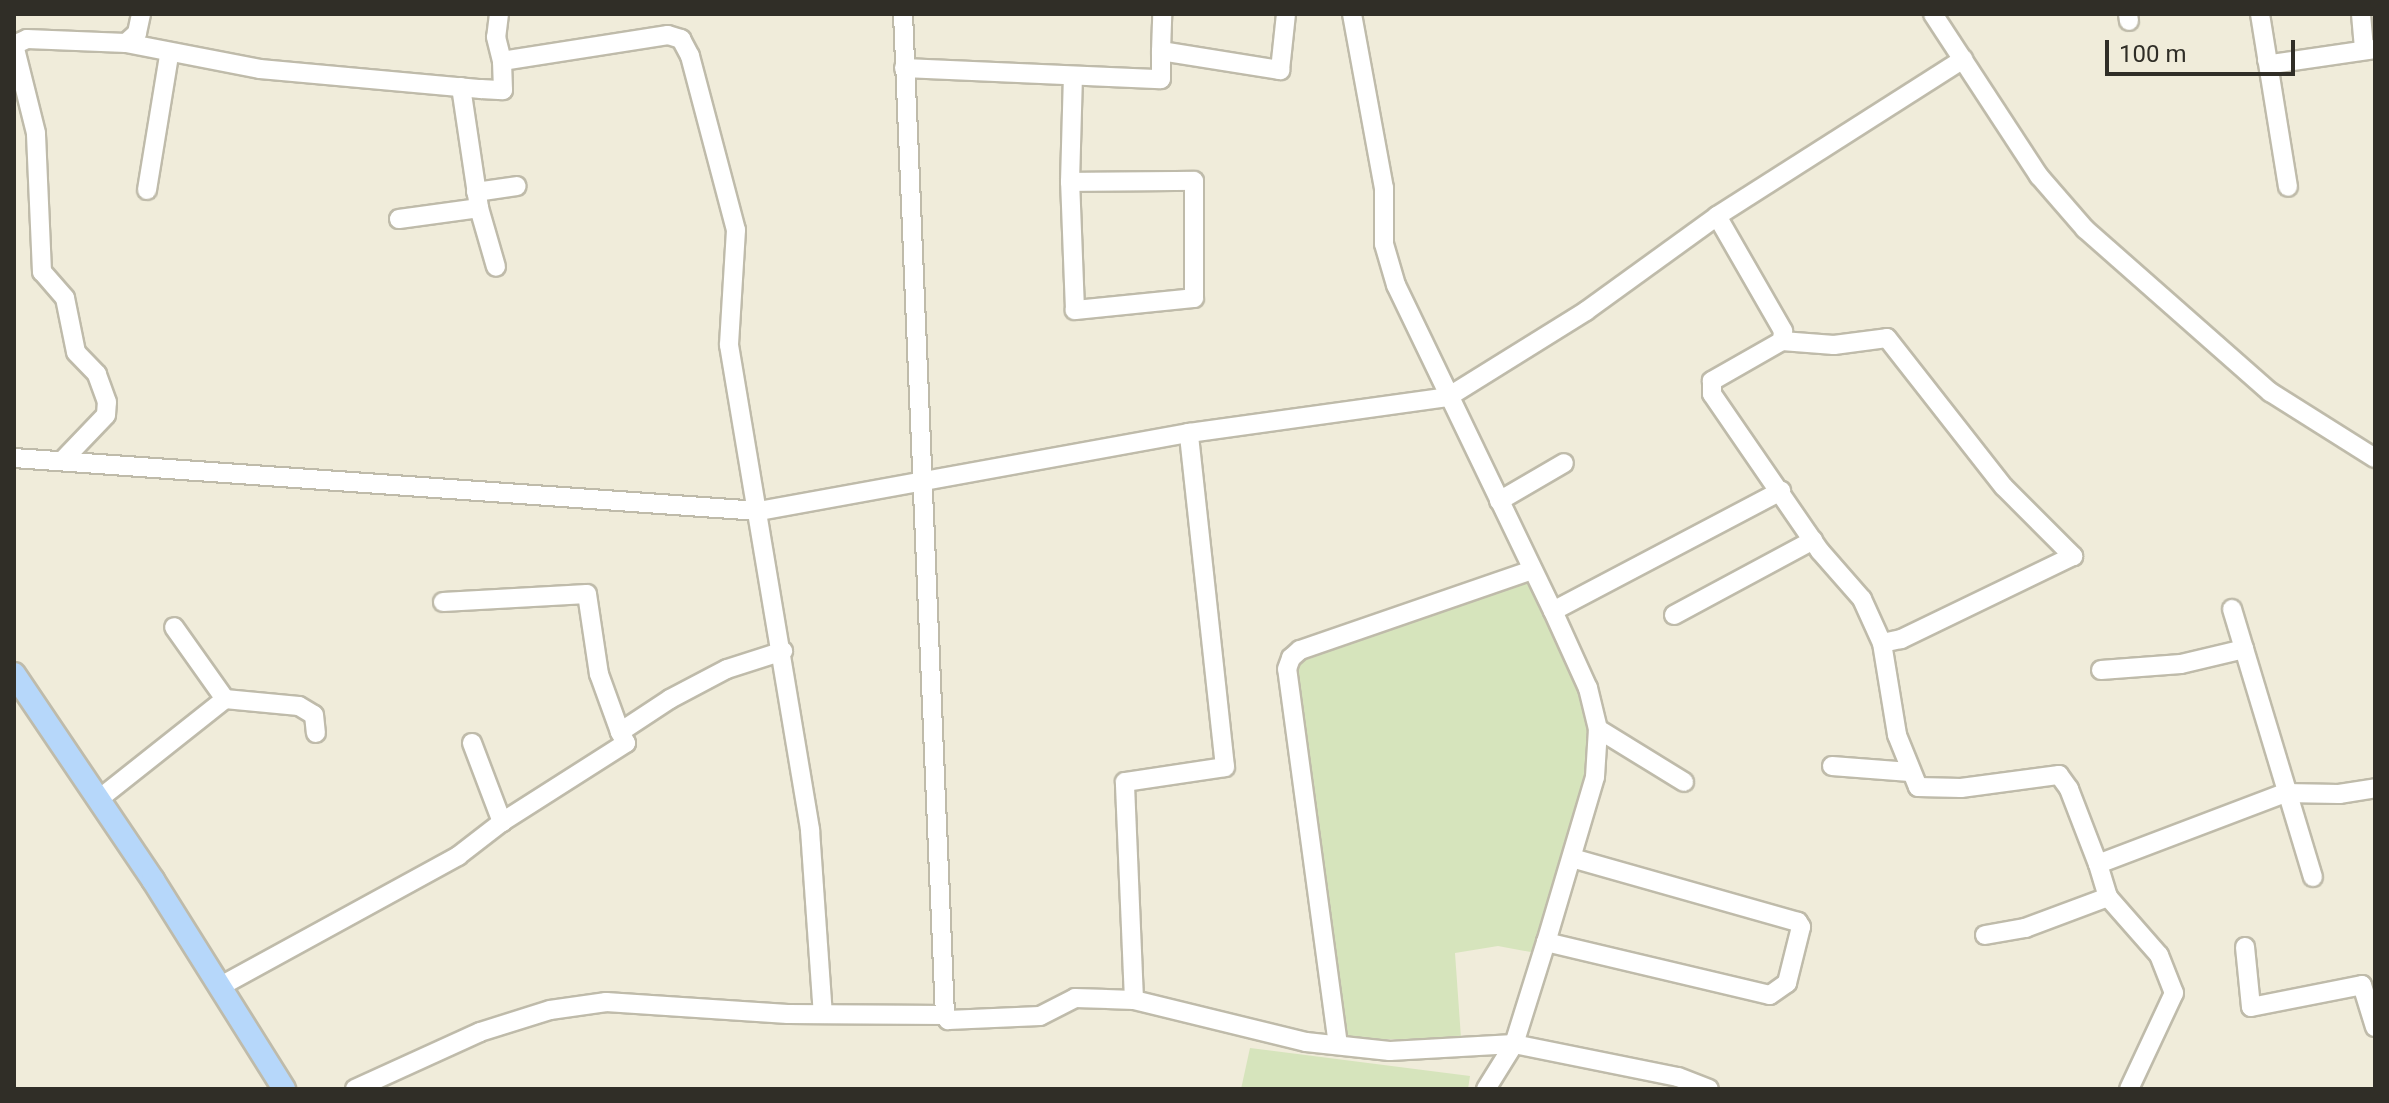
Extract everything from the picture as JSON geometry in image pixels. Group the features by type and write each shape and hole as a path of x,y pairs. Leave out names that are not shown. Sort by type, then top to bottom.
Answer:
{"main road":[{"path":"14,674 99,799 284,1089"}],"street":[{"path":"126,43 137,33 141,14"},
{"path":"63,460 106,415 107,402 97,374 76,352 65,298 42,272 36,133 14,45 27,39 126,43 169,55 503,90 502,61 496,37 499,14"},
{"path":"903,14 926,479 945,1015 948,1020 1040,1016 1075,998 1134,1000 1338,1045 1390,1051 1514,1044 1678,1077 1709,1089"},
{"path":"904,68 1161,79 1162,14"},
{"path":"1161,51 1280,70 1286,14"},
{"path":"1352,14 1384,188 1384,244 1396,285 1553,611 1588,688 1598,729 1595,777 1546,942 1514,1044 1486,1089"},
{"path":"1933,14 2039,176 2085,229 2270,392 2375,458"},
{"path":"2260,14 2288,187"},
{"path":"2267,60 2272,64 2370,50 2361,14"},
{"path":"502,61 668,35 681,39 690,56 736,230 729,345 783,651 810,830 823,1014"},
{"path":"147,190 169,55"},
{"path":"14,458 759,511 1189,433 1448,397 1586,311 1717,216 1963,59"},
{"path":"1070,182 1194,181 1194,298 1075,310 1070,182 1073,77"},
{"path":"461,87 477,200 496,267"},
{"path":"399,219 477,200 517,186"},
{"path":"1717,216 1781,324 1782,341"},
{"path":"1882,643 1901,639 2073,556 2004,487 1887,338 1834,345 1782,341 1710,386 1813,540 1849,579 1882,643 1897,735 1910,772 1926,789 2059,775 2069,789 2108,897 2159,955 2174,993 2129,1089"},
{"path":"1134,1000 1125,782 1225,767 1189,433"},
{"path":"1499,501 1564,463"},
{"path":"1553,611 1781,491"},
{"path":"1674,615 1813,540"},
{"path":"1338,1045 1287,669 1291,658 1300,650 1532,570"},
{"path":"219,987 458,856 502,822 626,743 599,674 587,594 443,602"},
{"path":"2232,609 2285,793 2313,877"},
{"path":"174,627 225,699"},
{"path":"2101,670 2181,664 2244,649"},
{"path":"620,732 727,669 783,651"},
{"path":"99,799 225,699 299,706 314,715 316,733"},
{"path":"1598,729 1684,782"},
{"path":"472,743 502,822"},
{"path":"1832,766 1910,772"},
{"path":"2098,864 2285,793 2339,794 2375,788"},
{"path":"1546,942 1770,995 1787,983 1801,927 1798,922 1572,858"},
{"path":"1985,935 2025,928 2108,897"},
{"path":"2245,947 2251,1007 2362,985 2375,1027"},
{"path":"355,1089 415,1058 550,1010 606,1002 823,1014 945,1015"}],"green space":[{"path":"1530,577 1569,661 1591,739 1581,808 1536,953 1498,946 1455,953 1461,1038 1341,1040 1294,664"},
{"path":"1250,1048 1470,1076 1468,1089 1241,1089"}]}
